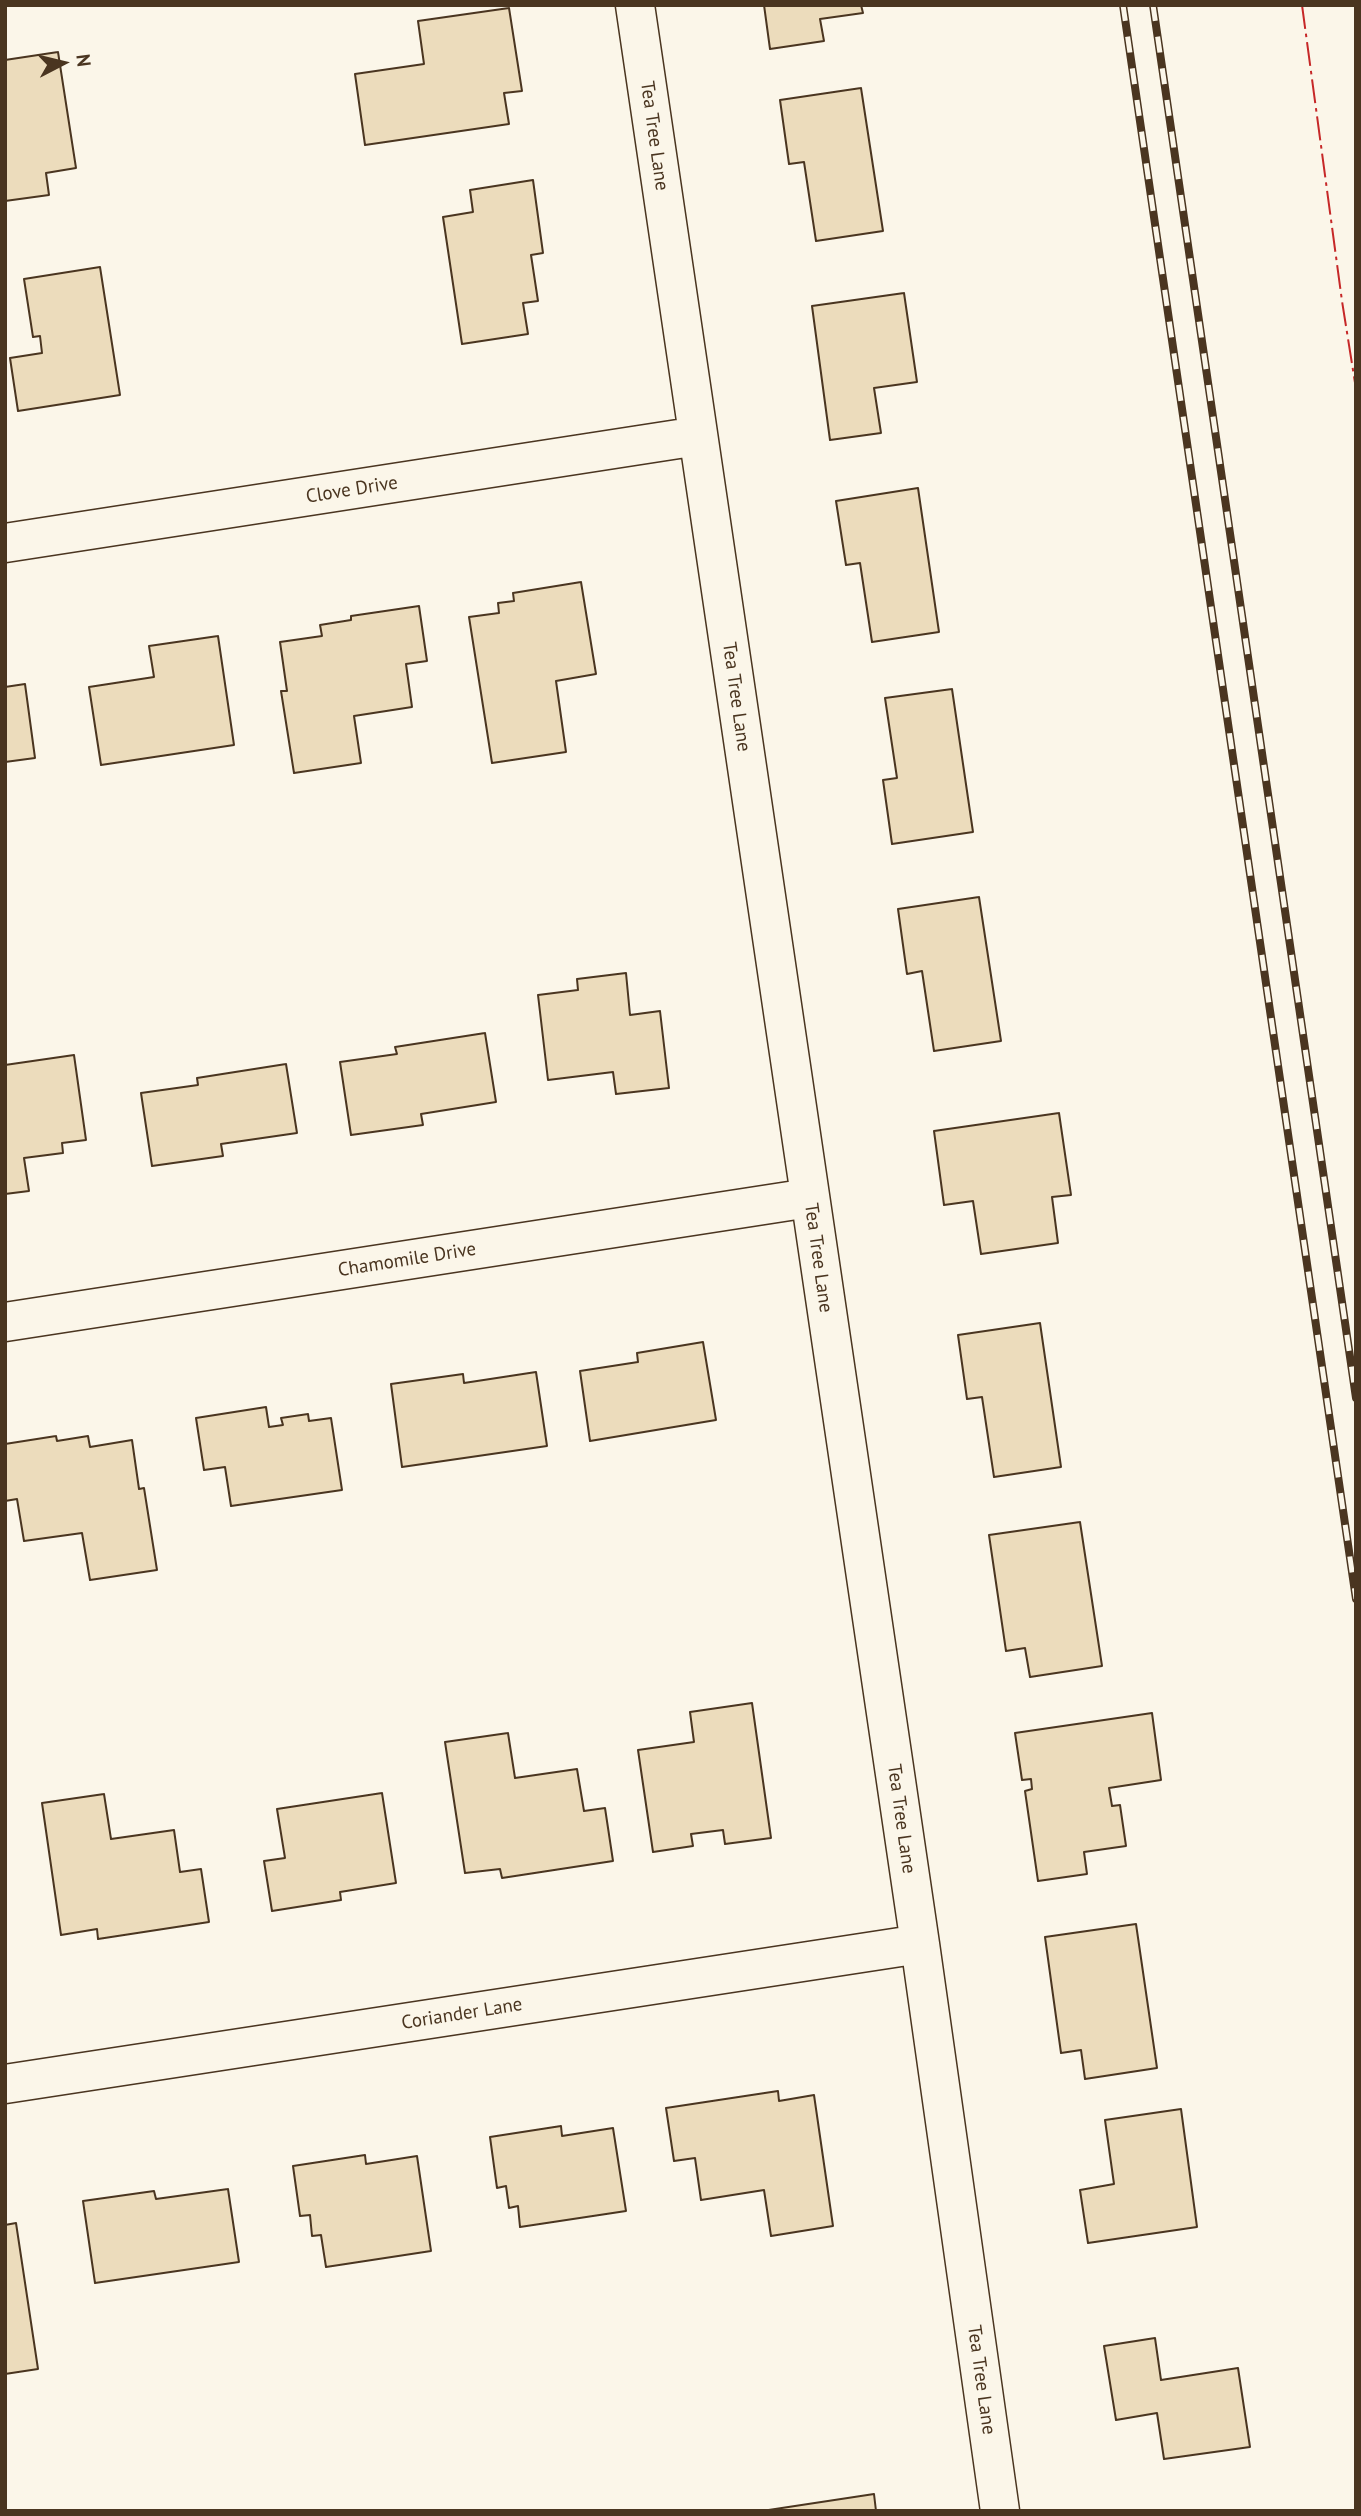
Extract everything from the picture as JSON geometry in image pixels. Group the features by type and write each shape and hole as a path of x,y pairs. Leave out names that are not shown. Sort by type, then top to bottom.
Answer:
{"street":[{"name":"Tea Tree Lane","path":"635,5 920,1944 1000,2511"},
{"name":"Clove Drive","path":"5,543 698,436"},
{"name":"Chamomile Drive","path":"5,1322 809,1198"},
{"name":"Coriander Lane","path":"5,2084 920,1944"}],"building":[{"path":"764,5 861,5 863,13 820,19 824,41 770,49"},
{"path":"509,8 522,91 504,93 509,124 365,145 355,74 424,64 418,21"},
{"path":"58,52 76,168 46,173 49,195 5,201 5,60"},
{"path":"861,88 883,231 816,241 804,162 789,164 780,100"},
{"path":"533,180 543,253 531,255 538,301 523,303 528,334 462,344 443,217 473,212 470,190"},
{"path":"100,267 120,395 18,411 10,358 42,353 40,336 33,337 24,279"},
{"path":"904,293 917,382 874,388 881,433 830,440 812,306"},
{"path":"918,488 939,632 872,642 860,563 846,565 836,501"},
{"path":"581,582 596,674 556,681 566,752 492,763 469,617 499,613 498,603 514,601 513,593"},
{"path":"419,606 427,661 406,664 412,707 354,716 361,763 294,773 281,691 287,691 280,642 322,636 320,625 351,620 351,616"},
{"path":"218,636 234,745 101,765 89,687 154,677 149,646"},
{"path":"25,684 35,758 5,762 5,687"},
{"path":"952,689 973,832 892,844 883,780 897,778 885,698"},
{"path":"979,897 1001,1041 934,1051 922,971 907,974 898,909"},
{"path":"626,973 630,1015 660,1011 669,1088 616,1094 613,1072 548,1080 538,995 578,990 577,979"},
{"path":"485,1033 496,1102 421,1114 423,1125 351,1135 340,1062 397,1054 395,1047"},
{"path":"74,1055 86,1140 62,1143 63,1153 24,1158 29,1191 5,1194 5,1065"},
{"path":"286,1064 297,1133 221,1144 223,1156 152,1166 141,1093 198,1085 197,1078"},
{"path":"1059,1113 1071,1195 1052,1197 1058,1243 981,1254 973,1201 944,1205 934,1131"},
{"path":"1040,1323 1061,1467 994,1477 982,1397 967,1399 958,1335"},
{"path":"703,1342 716,1420 590,1441 580,1371 638,1362 637,1353"},
{"path":"536,1372 547,1446 402,1467 391,1384 463,1374 464,1383"},
{"path":"266,1407 269,1427 283,1425 281,1418 308,1414 309,1421 331,1418 342,1490 231,1506 225,1467 204,1470 196,1418"},
{"path":"56,1436 57,1441 88,1436 90,1447 132,1440 139,1489 144,1488 157,1570 90,1580 82,1533 24,1541 17,1499 5,1501 5,1444"},
{"path":"1080,1522 1102,1666 1030,1677 1025,1648 1006,1651 989,1535"},
{"path":"752,1703 771,1838 725,1844 723,1830 691,1834 693,1846 653,1852 638,1750 694,1742 690,1712"},
{"path":"1152,1713 1161,1780 1109,1788 1112,1806 1120,1805 1126,1846 1084,1852 1087,1874 1038,1881 1025,1791 1032,1789 1031,1779 1022,1780 1015,1733"},
{"path":"508,1733 515,1778 577,1769 584,1811 605,1808 613,1861 502,1878 500,1869 465,1873 445,1742"},
{"path":"382,1793 396,1883 340,1892 341,1900 272,1911 264,1861 285,1858 277,1809"},
{"path":"104,1794 111,1839 174,1830 180,1872 201,1869 209,1922 98,1939 97,1929 61,1935 42,1803"},
{"path":"1136,1924 1157,2068 1085,2079 1081,2050 1061,2053 1045,1937"},
{"path":"778,2091 779,2101 814,2095 833,2226 771,2236 764,2190 701,2200 695,2158 674,2161 666,2108"},
{"path":"1181,2109 1197,2227 1088,2243 1080,2190 1114,2184 1105,2120"},
{"path":"561,2126 562,2136 613,2128 626,2211 520,2227 518,2206 509,2208 506,2186 497,2188 490,2137"},
{"path":"365,2155 366,2164 417,2156 431,2251 326,2267 321,2235 312,2236 310,2215 300,2216 293,2166"},
{"path":"228,2189 239,2262 95,2283 83,2201 154,2191 156,2199"},
{"path":"16,2223 38,2369 5,2374 5,2225"},
{"path":"1155,2338 1161,2380 1238,2368 1250,2447 1164,2459 1157,2413 1116,2420 1104,2346"},
{"path":"874,2494 876,2511 762,2511"}],"railway":[{"path":"1123,5 1356,1599"},
{"path":"1153,5 1356,1398"}],"power":[{"path":"1302,5 1356,389"}]}
